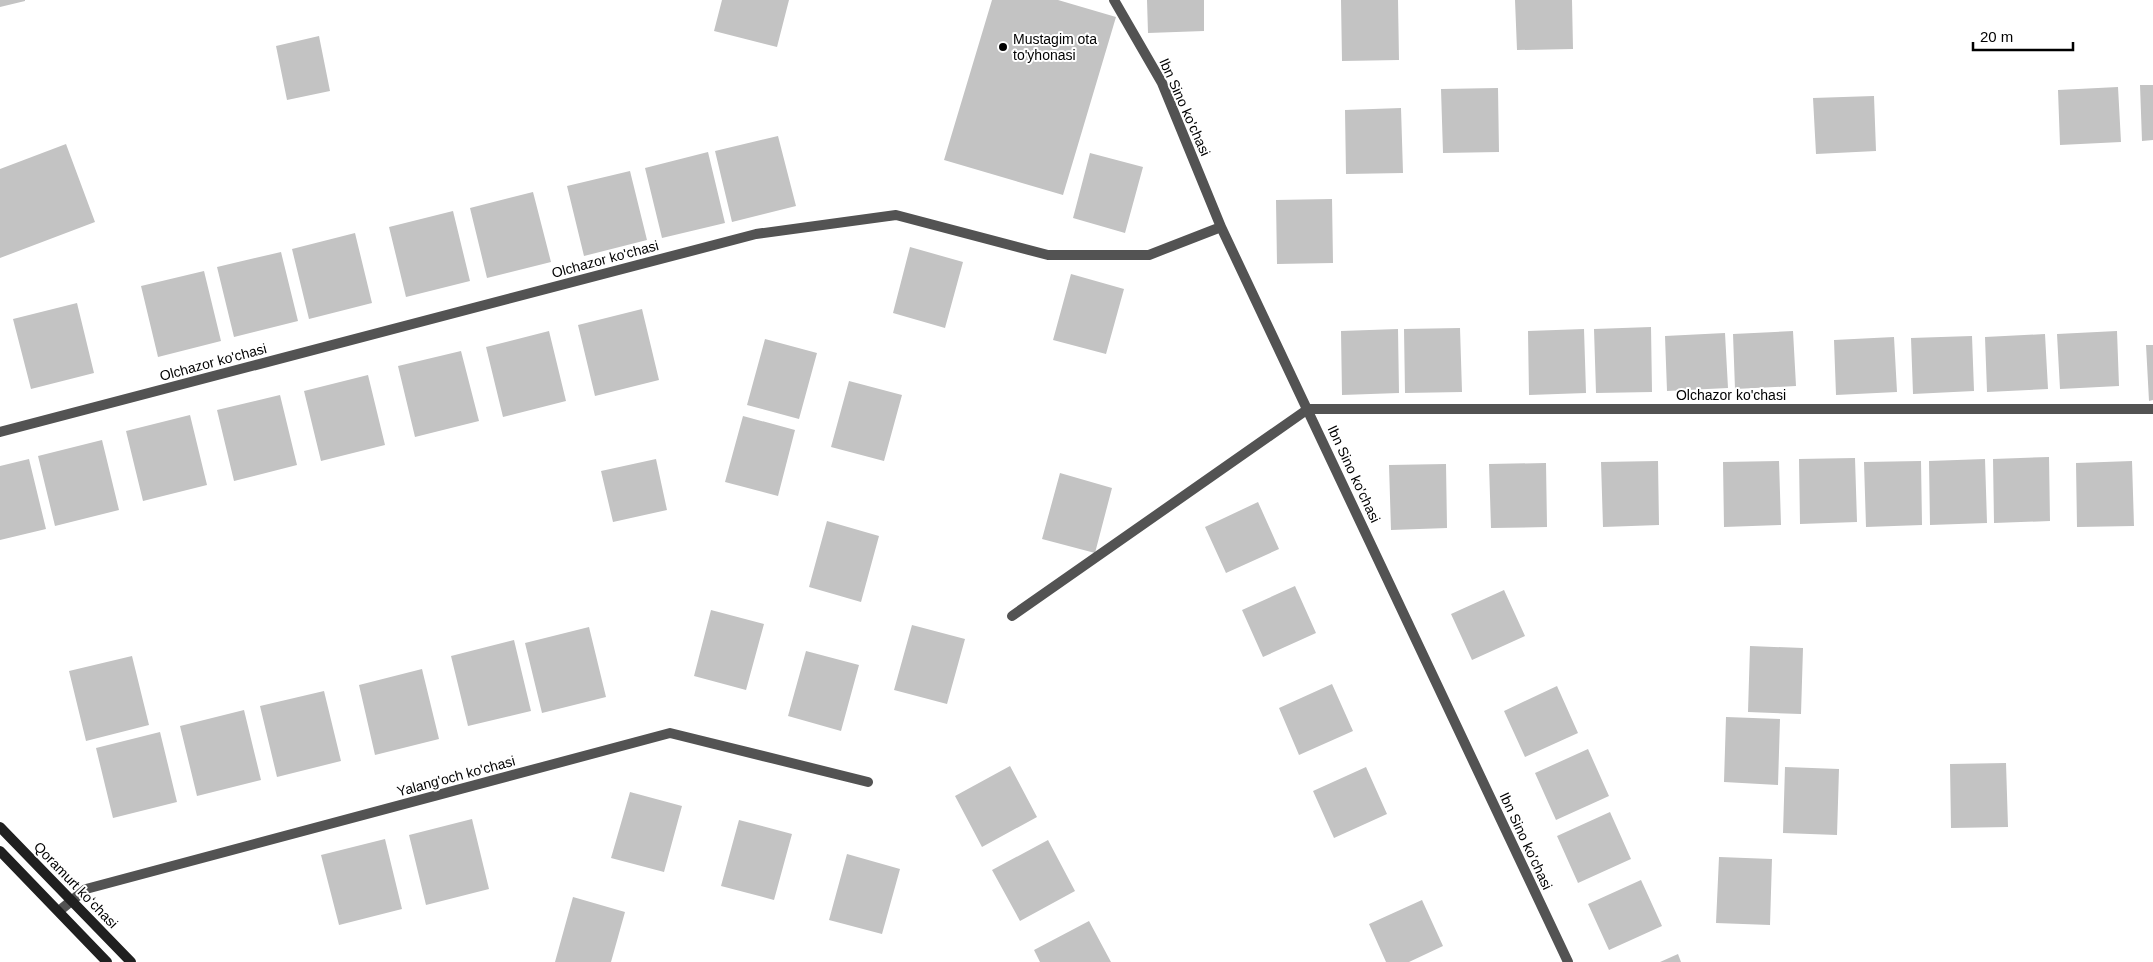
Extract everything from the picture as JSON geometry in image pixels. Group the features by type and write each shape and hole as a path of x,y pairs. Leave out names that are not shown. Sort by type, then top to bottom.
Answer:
{"main road":[{"name":"Qoramurt koʻchasi","path":"0,827 132,962"},
{"path":"0,851 107,962"}],"street":[{"name":"Ibn Sino ko'chasi","path":"1114,0 1162,83 1222,227 1568,962"},
{"name":"Olchazor ko'chasi","path":"0,432 756,234 896,215 1048,255 1149,255 1222,227"},
{"name":"Olchazor ko'chasi","path":"1308,410 2153,409"},
{"path":"1012,616 1308,410"},
{"name":"Yalang'och ko'chasi","path":"59,911 86,889 670,733 868,782"}],"building":[{"path":"0,0 25,0 25,1 0,7"},
{"path":"722,0 789,0 777,47 714,31"},
{"path":"992,0 1058,0 1116,17 1063,195 944,160"},
{"path":"1147,0 1204,0 1204,31 1148,33"},
{"path":"1341,0 1398,0 1399,60 1342,61"},
{"path":"1515,0 1572,0 1573,49 1517,50"},
{"path":"319,36 330,91 287,100 276,46"},
{"path":"2140,85 2153,85 2153,140 2142,141"},
{"path":"2118,87 2121,142 2060,145 2058,90"},
{"path":"1498,88 1499,152 1443,153 1441,89"},
{"path":"1874,96 1876,151 1816,154 1813,98"},
{"path":"1401,108 1403,173 1346,174 1345,110"},
{"path":"778,136 796,206 732,222 715,151"},
{"path":"66,144 95,222 0,258 0,169"},
{"path":"708,152 725,223 662,238 645,168"},
{"path":"1090,153 1143,167 1125,233 1073,218"},
{"path":"630,171 647,240 584,256 567,186"},
{"path":"533,192 551,262 487,278 470,208"},
{"path":"1332,199 1333,263 1277,264 1276,200"},
{"path":"453,211 470,281 406,297 389,227"},
{"path":"355,233 372,303 309,319 292,249"},
{"path":"910,247 963,262 945,328 893,313"},
{"path":"281,252 298,321 234,337 217,267"},
{"path":"204,271 221,341 158,357 141,286"},
{"path":"1071,274 1124,289 1106,354 1053,340"},
{"path":"77,303 94,373 31,389 13,319"},
{"path":"642,309 659,380 595,396 578,325"},
{"path":"1651,327 1652,392 1596,393 1594,329"},
{"path":"1460,328 1462,392 1405,393 1404,329"},
{"path":"1398,329 1399,393 1342,395 1341,331"},
{"path":"1584,329 1586,393 1529,395 1528,331"},
{"path":"549,331 566,401 503,417 486,347"},
{"path":"1793,331 1796,386 1735,389 1733,334"},
{"path":"2117,331 2119,386 2060,389 2057,334"},
{"path":"1725,333 1728,388 1667,391 1665,336"},
{"path":"2045,334 2048,389 1987,392 1985,337"},
{"path":"1972,336 1974,391 1913,394 1911,338"},
{"path":"1894,337 1897,392 1836,395 1834,340"},
{"path":"765,339 817,353 799,419 747,405"},
{"path":"2146,345 2153,345 2153,400 2149,401"},
{"path":"461,351 479,421 415,437 398,366"},
{"path":"368,375 385,445 321,461 304,391"},
{"path":"849,381 902,395 884,461 831,447"},
{"path":"280,395 297,465 234,481 217,410"},
{"path":"190,415 207,485 143,501 126,431"},
{"path":"743,416 795,430 778,496 725,482"},
{"path":"102,440 119,510 55,526 38,456"},
{"path":"2049,457 2050,521 1994,523 1993,459"},
{"path":"1855,458 1857,522 1800,524 1799,459"},
{"path":"29,459 46,529 0,540 0,466"},
{"path":"656,459 667,510 613,522 601,471"},
{"path":"1985,459 1987,523 1930,525 1929,461"},
{"path":"1658,461 1659,525 1603,527 1601,462"},
{"path":"1779,461 1781,525 1724,527 1723,462"},
{"path":"1921,461 1922,525 1866,527 1864,462"},
{"path":"2132,461 2134,526 2077,527 2076,463"},
{"path":"1546,463 1547,527 1491,528 1489,464"},
{"path":"1446,464 1447,528 1391,530 1389,465"},
{"path":"1060,473 1112,488 1095,553 1042,539"},
{"path":"1258,502 1279,549 1226,573 1205,527"},
{"path":"827,521 879,536 861,602 809,587"},
{"path":"1295,586 1316,633 1263,657 1242,610"},
{"path":"1504,590 1525,636 1472,660 1451,614"},
{"path":"711,610 764,624 746,690 694,676"},
{"path":"912,625 965,639 947,704 894,690"},
{"path":"589,627 606,697 542,713 525,643"},
{"path":"514,640 531,711 468,726 451,656"},
{"path":"1750,646 1803,648 1801,714 1748,712"},
{"path":"806,651 859,665 841,731 788,716"},
{"path":"132,656 149,725 86,741 69,671"},
{"path":"422,669 439,739 375,755 359,685"},
{"path":"1332,684 1353,731 1299,755 1279,708"},
{"path":"1557,686 1578,733 1525,757 1504,711"},
{"path":"324,691 341,761 277,777 260,706"},
{"path":"244,710 261,780 197,796 180,726"},
{"path":"1726,717 1780,719 1778,785 1724,782"},
{"path":"160,732 177,802 113,818 96,748"},
{"path":"1588,749 1609,796 1556,820 1535,773"},
{"path":"2006,763 2008,827 1951,828 1950,764"},
{"path":"1010,766 1037,817 982,847 955,796"},
{"path":"1366,767 1387,814 1334,838 1313,791"},
{"path":"1785,767 1839,769 1837,835 1783,833"},
{"path":"630,792 682,806 664,872 611,858"},
{"path":"1610,812 1631,859 1578,883 1557,836"},
{"path":"472,819 489,889 426,905 409,835"},
{"path":"739,820 792,834 774,900 721,886"},
{"path":"385,839 402,909 339,925 321,855"},
{"path":"1048,840 1075,891 1020,921 992,870"},
{"path":"847,854 900,869 882,934 829,920"},
{"path":"1719,857 1772,859 1770,925 1716,923"},
{"path":"1641,880 1662,926 1609,950 1588,904"},
{"path":"573,897 625,912 611,962 555,962"},
{"path":"1422,900 1443,946 1409,962 1386,962 1369,924"},
{"path":"1089,921 1111,962 1040,962 1034,950"},
{"path":"1678,954 1681,962 1660,962"}],"place":[{"name":"Mustagim ota to'yhonasi","path":"1003,47"}]}
